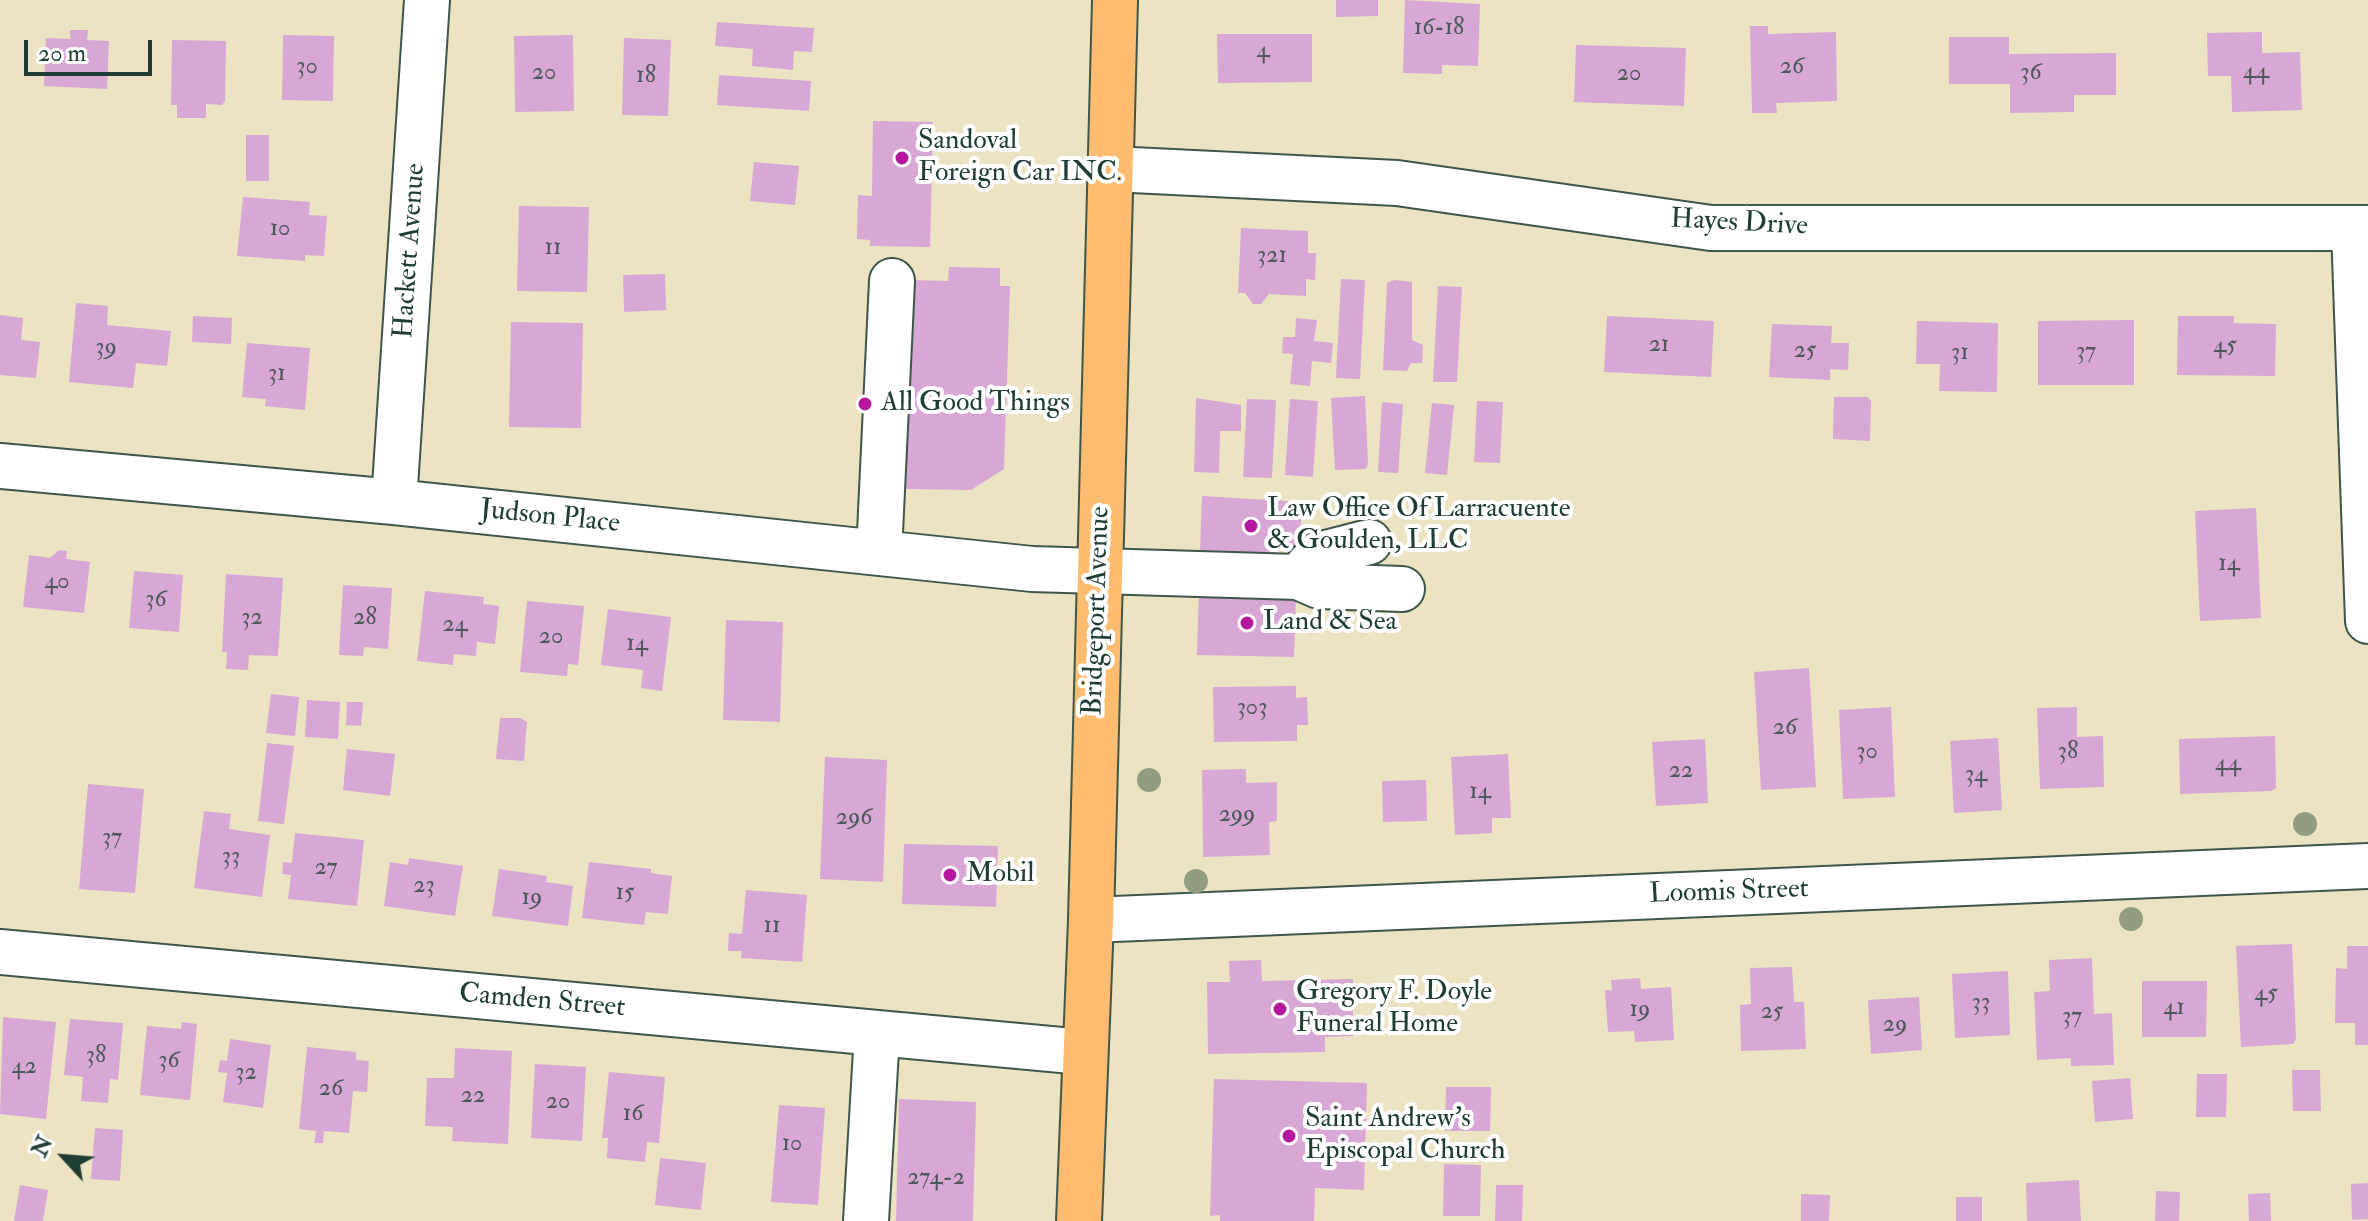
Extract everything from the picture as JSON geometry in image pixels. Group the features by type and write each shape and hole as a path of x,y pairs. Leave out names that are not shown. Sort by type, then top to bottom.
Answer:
{"main road":[{"name":"Bridgeport Avenue","path":"1079,1221 1083,1052 1091,920 1115,0"}],"street":[{"name":"Hackett Avenue","path":"394,502 427,0"},
{"name":"Hayes Drive","path":"1112,169 1397,183 1711,228 2361,229"},
{"path":"2361,229 2368,621"},
{"path":"879,553 892,281"},
{"name":"Judson Place","path":"0,466 394,502 1032,569 1298,577 1319,586 1402,589"},
{"path":"1298,577 1318,555 1369,542"},
{"name":"Loomis Street","path":"1091,920 2368,866"},
{"name":"Camden Street","path":"0,952 1083,1052"},
{"path":"866,1221 877,1033"}],"building":[{"path":"1336,0 1378,0 1378,16 1336,17"},
{"path":"1405,0 1480,4 1478,66 1442,65 1442,74 1403,73"},
{"path":"717,22 814,28 812,52 794,51 793,70 752,66 753,49 715,46"},
{"path":"1750,26 1768,26 1768,34 1836,32 1837,101 1776,103 1777,113 1752,113"},
{"path":"70,30 88,30 87,40 109,41 107,89 44,86 46,38 70,39"},
{"path":"2262,32 2262,53 2300,52 2302,110 2232,112 2231,76 2208,76 2207,33"},
{"path":"1217,34 1312,34 1312,82 1218,83"},
{"path":"283,35 334,36 333,101 282,100"},
{"path":"573,35 574,111 515,112 514,36"},
{"path":"1949,37 2009,37 2009,54 2116,53 2116,95 2074,95 2074,112 2010,113 2010,84 1949,84"},
{"path":"624,38 671,40 668,116 622,115"},
{"path":"172,40 226,41 225,101 222,105 206,104 206,118 177,118 177,105 171,105"},
{"path":"1576,45 1686,48 1684,106 1574,102"},
{"path":"719,75 811,81 809,111 717,105"},
{"name":"Sandoval Foreign Car INC.","path":"873,121 933,122 930,247 870,246 870,240 857,239 858,195 872,196"},
{"path":"246,135 269,135 269,181 246,181"},
{"path":"754,162 799,166 795,205 750,201"},
{"path":"243,197 310,202 309,215 327,216 324,256 305,255 305,261 237,256"},
{"path":"519,206 589,207 587,292 517,291"},
{"path":"1241,228 1308,231 1308,253 1316,253 1315,280 1306,279 1306,296 1269,294 1261,304 1253,304 1245,293 1238,293"},
{"path":"949,267 1000,268 1000,286 1010,286 1004,469 971,490 904,489 910,280 948,281"},
{"path":"665,274 666,310 624,312 623,275"},
{"path":"1341,279 1365,280 1360,379 1336,378"},
{"path":"1394,280 1412,282 1412,340 1423,345 1422,363 1411,363 1407,371 1383,370 1387,283"},
{"path":"1438,286 1462,287 1457,382 1433,382"},
{"path":"76,303 108,306 107,325 171,331 167,366 136,363 133,388 69,382"},
{"path":"0,315 23,318 21,340 40,342 36,378 0,375"},
{"path":"193,316 232,318 231,344 192,342"},
{"path":"1607,316 1714,321 1711,377 1604,372"},
{"path":"2178,316 2234,316 2234,323 2276,324 2275,376 2177,375"},
{"path":"1296,318 1317,320 1314,341 1333,343 1331,363 1312,361 1310,386 1290,384 1293,354 1282,353 1283,337 1295,337"},
{"path":"2134,320 2134,385 2038,385 2038,321"},
{"path":"1917,321 1998,323 1997,392 1939,391 1940,364 1916,364"},
{"path":"511,322 583,323 581,428 509,427"},
{"path":"1772,324 1832,326 1831,343 1849,343 1848,370 1830,369 1830,380 1769,377"},
{"path":"247,343 310,348 305,410 265,406 266,399 242,397"},
{"path":"1365,396 1366,469 1335,470 1331,398"},
{"path":"1834,397 1868,397 1871,401 1870,441 1833,439"},
{"path":"1196,398 1241,405 1241,431 1220,431 1219,473 1194,472"},
{"path":"1247,399 1276,400 1272,478 1243,477"},
{"path":"1290,399 1318,401 1313,477 1285,475"},
{"path":"1477,401 1503,402 1500,463 1474,462"},
{"path":"1382,402 1403,404 1398,473 1378,472"},
{"path":"1432,403 1454,405 1447,475 1425,473"},
{"name":"Law Office Of Larracuente & Goulden, LLC","path":"1202,496 1302,502 1300,551 1277,550 1276,555 1200,552"},
{"path":"2256,508 2261,618 2200,621 2195,511"},
{"path":"59,550 67,551 66,559 90,562 84,613 23,607 29,555 50,558"},
{"path":"134,571 183,575 179,632 129,628"},
{"path":"226,574 283,578 278,656 249,655 248,670 226,669 227,652 222,652"},
{"path":"343,585 392,588 388,649 364,647 363,656 339,655"},
{"name":"Land & Sea","path":"1199,589 1296,592 1294,657 1197,655"},
{"path":"425,591 484,597 483,604 499,606 495,644 477,642 476,656 454,654 453,665 417,661"},
{"path":"527,601 584,606 578,665 568,664 567,676 520,672"},
{"path":"608,609 671,617 662,691 641,688 643,670 601,665"},
{"path":"726,620 783,622 780,722 723,720"},
{"path":"1809,668 1816,787 1761,790 1754,672"},
{"path":"1296,686 1296,698 1307,697 1308,725 1297,725 1297,741 1214,742 1213,687"},
{"path":"271,694 299,697 295,736 266,733"},
{"path":"307,700 340,702 338,739 305,737"},
{"path":"347,702 363,702 361,726 346,725"},
{"path":"1891,707 1895,797 1843,799 1839,710"},
{"path":"2077,707 2077,737 2103,736 2104,787 2040,789 2037,708"},
{"path":"500,718 520,718 527,722 524,761 496,759"},
{"path":"2275,736 2276,788 2271,791 2180,794 2179,739"},
{"path":"1998,738 2002,810 1954,813 1950,741"},
{"path":"1705,739 1708,803 1656,806 1652,742"},
{"path":"267,743 294,746 284,824 258,821"},
{"path":"347,749 395,754 390,796 343,790"},
{"path":"1508,754 1511,818 1492,818 1492,833 1455,835 1451,757"},
{"path":"825,757 887,760 883,882 820,879"},
{"path":"1246,769 1246,783 1277,782 1277,821 1269,822 1270,855 1203,857 1202,770"},
{"path":"1426,780 1427,821 1383,822 1382,781"},
{"path":"88,784 144,789 135,893 79,889"},
{"path":"204,811 231,814 229,829 270,835 262,897 194,888"},
{"path":"295,833 364,840 357,906 288,899 291,875 282,874 283,862 292,863"},
{"name":"Mobil","path":"904,844 998,846 996,907 902,904"},
{"path":"409,858 463,866 455,916 384,906 390,862 408,865"},
{"path":"589,862 651,869 651,873 672,876 668,914 646,912 644,925 582,918"},
{"path":"499,869 547,876 546,882 573,886 568,926 492,916"},
{"path":"746,890 807,895 802,962 741,958 742,951 728,951 729,933 742,934"},
{"path":"2292,944 2296,1039 2293,1044 2241,1047 2236,946"},
{"path":"2347,946 2368,946 2368,1045 2355,1045 2355,1023 2335,1023 2336,968 2347,969"},
{"path":"2092,958 2094,1014 2112,1013 2114,1065 2071,1066 2071,1058 2037,1060 2034,992 2050,991 2049,960"},
{"name":"Gregory F. Doyle Funeral Home","path":"1261,960 1262,981 1353,979 1353,1036 1325,1037 1325,1052 1208,1054 1207,982 1230,982 1229,961"},
{"path":"1792,967 1794,1002 1804,1002 1806,1049 1741,1051 1740,1005 1751,1004 1750,968"},
{"path":"2008,971 2010,1035 1955,1038 1952,974"},
{"path":"1640,978 1641,989 1671,987 1674,1040 1635,1042 1634,1031 1608,1032 1605,990 1612,990 1611,980"},
{"path":"2142,981 2207,981 2206,1037 2142,1037"},
{"path":"1919,997 1922,1050 1871,1054 1868,1000"},
{"path":"3,1017 56,1022 46,1119 0,1114"},
{"path":"70,1019 123,1023 118,1080 110,1079 108,1103 81,1101 83,1077 64,1075"},
{"path":"182,1022 197,1024 190,1100 140,1095 147,1026 181,1029"},
{"path":"230,1039 271,1045 263,1108 223,1102 227,1073 218,1072 220,1060 227,1061"},
{"path":"307,1047 356,1052 356,1060 369,1061 367,1092 353,1091 349,1133 324,1131 323,1143 314,1143 316,1131 299,1129"},
{"path":"455,1048 512,1051 508,1144 452,1141 453,1127 425,1126 427,1078 454,1078"},
{"path":"535,1064 586,1067 582,1141 531,1138"},
{"path":"2292,1070 2320,1070 2321,1111 2293,1111"},
{"path":"609,1072 665,1077 659,1143 647,1142 645,1162 607,1158 608,1138 602,1138"},
{"path":"2197,1074 2227,1074 2226,1117 2196,1117"},
{"path":"2130,1078 2133,1119 2095,1122 2092,1081"},
{"name":"Saint Andrew's Episcopal Church","path":"1214,1079 1367,1083 1364,1190 1315,1188 1314,1221 1220,1221 1220,1215 1210,1216"},
{"path":"1446,1087 1491,1087 1490,1131 1445,1131"},
{"path":"899,1099 976,1102 973,1221 896,1221"},
{"path":"779,1105 825,1108 818,1205 771,1202"},
{"path":"95,1128 123,1130 120,1181 91,1179"},
{"path":"660,1158 706,1163 701,1210 655,1205"},
{"path":"1444,1164 1481,1165 1480,1216 1443,1216"},
{"path":"2079,1180 2081,1221 2027,1221 2026,1183"},
{"path":"2368,1183 2368,1219 2352,1220 2351,1184"},
{"path":"20,1185 48,1190 43,1221 14,1221"},
{"path":"1496,1185 1523,1185 1522,1221 1495,1221"},
{"path":"2156,1191 2180,1192 2179,1221 2155,1221"},
{"path":"2270,1193 2271,1221 2249,1221 2248,1194"},
{"path":"1801,1194 1830,1195 1829,1221 1801,1221"},
{"path":"1956,1197 1982,1197 1982,1221 1956,1221"}],"place":[{"name":"Sandoval Foreign Car INC.","path":"902,158"},
{"name":"All Good Things","path":"865,404"},
{"name":"Law Office Of Larracuente & Goulden, LLC","path":"1251,526"},
{"name":"Land & Sea","path":"1247,623"},
{"name":"Mobil","path":"950,875"},
{"name":"Gregory F. Doyle Funeral Home","path":"1280,1009"},
{"name":"Saint Andrew's Episcopal Church","path":"1289,1136"}]}
